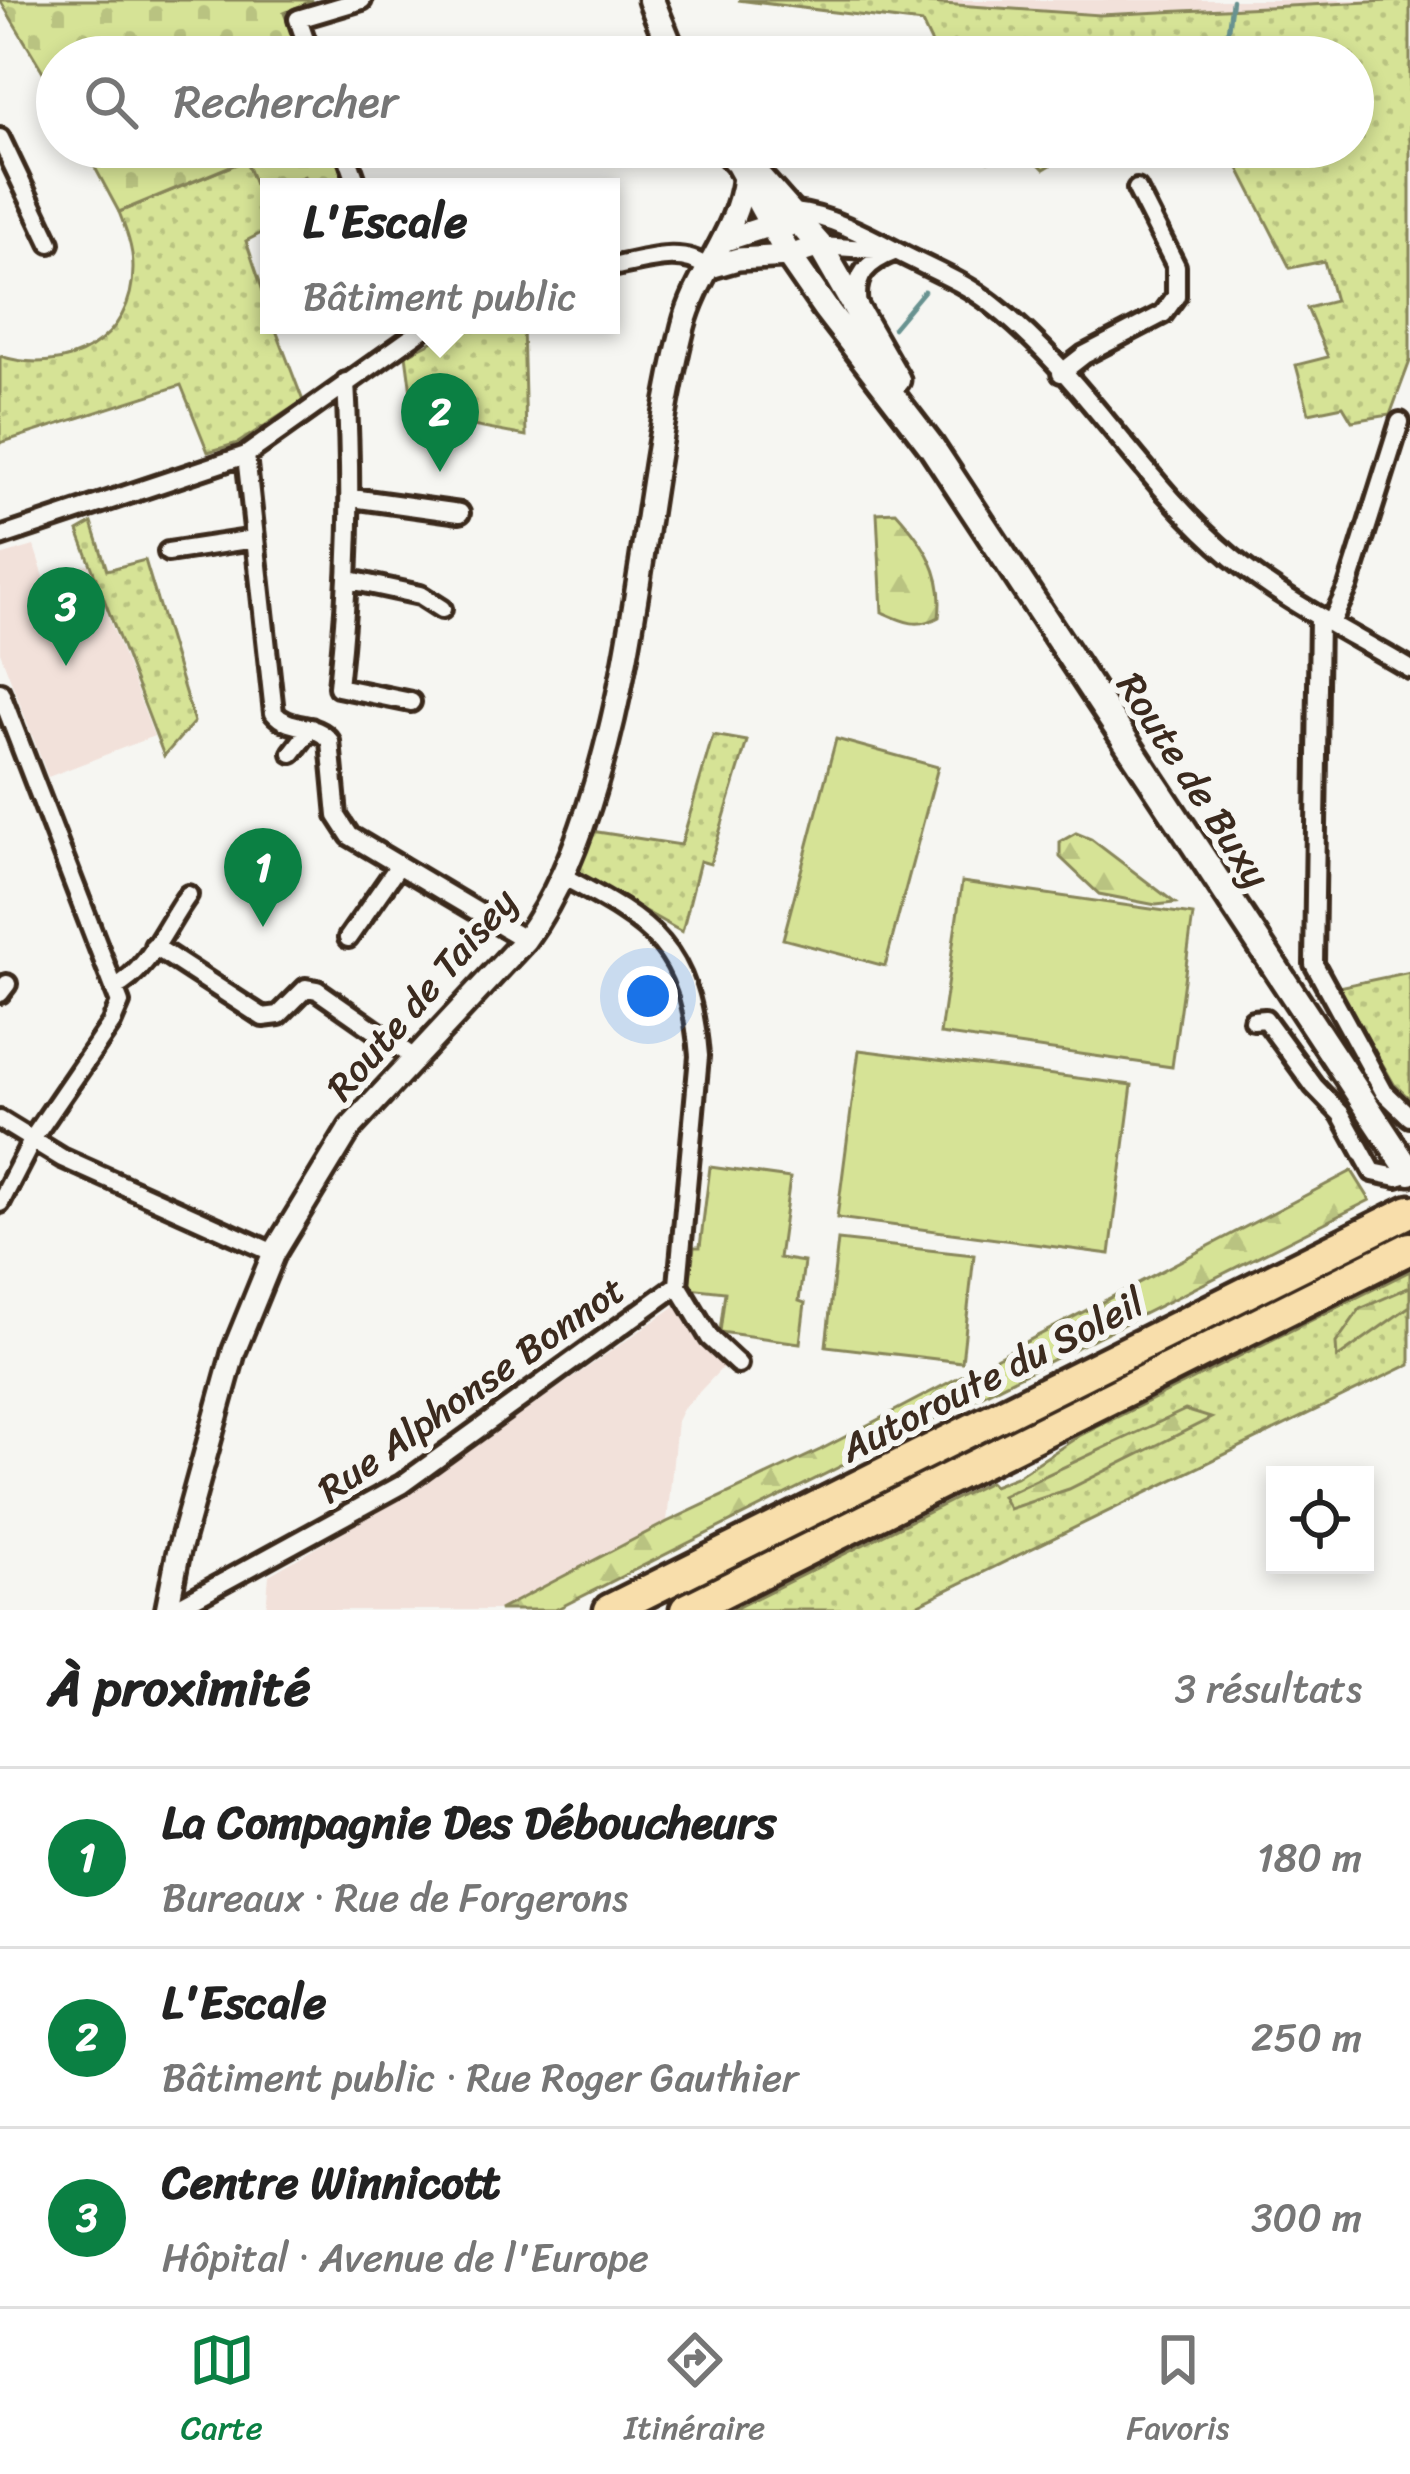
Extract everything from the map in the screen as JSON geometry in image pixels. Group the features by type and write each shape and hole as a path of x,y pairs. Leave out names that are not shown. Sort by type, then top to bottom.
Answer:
{"highway":[{"name":"Autoroute du Soleil","path":"610,1610 1410,1211"},
{"name":"Autoroute du Soleil","path":"686,1610 1410,1248"}],"main road":[{"path":"651,0 666,36"},
{"name":"Route de Buxy","path":"750,168 784,219 815,240 931,446"},
{"name":"Route de Buxy","path":"784,219 789,256 931,446 1406,1166"}],"street":[{"path":"304,36 298,20 362,0"},
{"path":"0,138 8,177 50,243"},
{"name":"Route de Taisey","path":"169,1610 178,1554 234,1351 274,1253 350,1128 543,915 586,815 618,703 684,325 707,268 738,214 735,168"},
{"path":"1061,373 1084,355 1163,314 1176,296 1176,266 1137,188"},
{"name":"Route de Buxy","path":"784,219 814,214 953,278 991,303 1215,542 1267,584 1410,669"},
{"path":"724,240 784,219"},
{"name":"Route de Buxy","path":"789,256 815,240 896,251"},
{"path":"859,313 860,275 872,262 896,251"},
{"path":"620,266 682,256 707,268 739,259 789,256"},
{"path":"0,537 245,455 416,334"},
{"path":"346,382 352,498 350,580 338,687 411,702"},
{"path":"1400,422 1348,587 1325,620 1313,964 1384,1092 1410,1117"},
{"path":"245,455 272,706 280,721 311,728 330,742 335,806 350,836 525,940"},
{"path":"352,498 460,513"},
{"path":"168,552 254,539"},
{"path":"350,580 420,595 442,609"},
{"path":"0,692 115,988 118,1011 32,1142 0,1203"},
{"path":"292,752 311,728"},
{"path":"348,938 398,866"},
{"name":"Rue Alphonse Bonnot","path":"562,876 651,928 669,949 689,997 699,1056 678,1285 710,1338 738,1364"},
{"path":"115,988 154,946 188,895"},
{"path":"154,946 262,1017 279,1015 306,988 317,990 413,1057"},
{"path":"1253,1020 1265,1019 1341,1114 1373,1172 1397,1178 1406,1166"},
{"path":"0,1120 32,1142 274,1253"},
{"name":"Rue Alphonse Bonnot","path":"169,1610 401,1485 678,1285"}],"shaded area":[{"path":"886,0 1382,0 1100,15"},
{"path":"34,546 44,577 88,564 154,736 48,777 0,652 0,556"},
{"path":"678,1304 723,1367 677,1421 667,1522 499,1610 266,1610 269,1575 401,1498"}],"green space":[{"path":"0,0 313,0 284,13 293,36 36,36 36,60"},
{"path":"738,0 886,0 1100,15 1410,0 1410,361 1390,415 1352,421 1343,406 1309,413 1296,365 1328,357 1307,308 1335,301 1324,261 1290,268 1239,168 1374,168 1374,36 928,36 922,23"},
{"path":"95,168 226,168 119,212"},
{"path":"226,168 249,168 260,194 260,234 246,241 260,282 260,334 277,334 303,401 238,443 208,452 181,385 0,443 0,356 25,361 71,357 109,333 122,315 133,267 119,212"},
{"path":"248,168 343,168 347,178 260,178 259,194"},
{"path":"448,334 523,334 526,436 414,415 406,355"},
{"path":"896,512 915,535 935,573 939,617 931,621 911,623 882,612 877,513"},
{"path":"92,523 107,570 145,560 194,722 164,756 78,531"},
{"path":"713,735 747,741 710,864 700,861 682,932 577,873 591,831 681,845"},
{"path":"836,739 938,767 885,966 783,939"},
{"path":"1076,833 1091,839 1175,903 1156,905 1099,894 1060,857 1060,842"},
{"path":"962,882 1193,915 1172,1067 940,1034"},
{"path":"1410,972 1410,1099 1394,1084 1338,987"},
{"path":"859,1050 1132,1085 1110,1254 837,1218"},
{"path":"710,1167 790,1178 779,1258 804,1262 800,1343 720,1332 725,1292 689,1288 694,1247 700,1247"},
{"path":"1352,1171 1370,1200 555,1610 499,1610 667,1522 820,1450"},
{"path":"838,1240 974,1255 962,1362 826,1346"},
{"path":"1410,1271 1410,1364 906,1610 732,1610 989,1482 993,1486 1016,1477 1079,1436"},
{"path":"1410,1287 1410,1306 1337,1358 1336,1343 1360,1309"},
{"path":"1185,1410 1211,1418 1069,1489 1009,1509 1002,1496"}],"waterway":[{"path":"1223,36 1232,0"},
{"path":"893,328 924,291"}],"place":[{"name":"L'Escale","path":"440,472"},
{"name":"Centre Winnicott","path":"66,666"},
{"name":"La Compagnie Des Déboucheurs","path":"263,927"}]}
